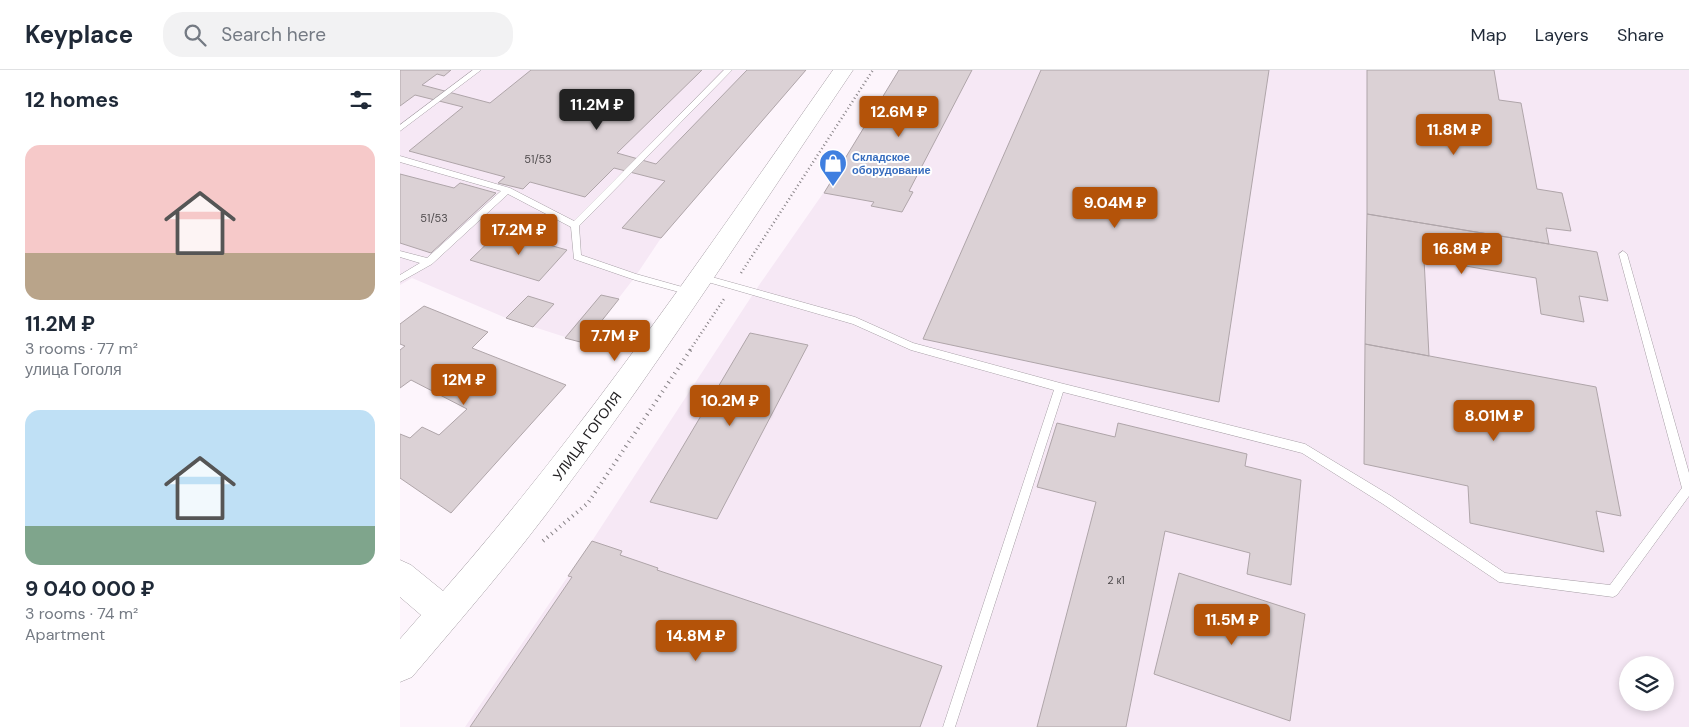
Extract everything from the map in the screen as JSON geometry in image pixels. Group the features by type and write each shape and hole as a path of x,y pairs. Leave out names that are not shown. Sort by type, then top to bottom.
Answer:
{"main road":[{"name":"УЛИЦА ГОГОЛЯ","path":"400,665 445,614 553,482 696,284 842,70"},
{"path":"400,576 445,614"}],"lane":[{"path":"400,129 477,70"},
{"path":"728,70 575,225 577,257 636,278 696,284 734,285 855,321 911,346 1060,388 1305,448 1387,500 1503,578 1613,591 1688,489 1623,254"},
{"path":"400,159 507,190 575,225"},
{"path":"400,279 429,262 507,190"},
{"path":"400,254 429,262"},
{"path":"949,727 1060,388"}],"path":[{"path":"536,547 588,503 734,285 873,70"}],"shaded area":[{"path":"400,70 806,70 661,238 635,277 584,343 506,318 412,278 400,285"},
{"path":"899,70 1689,70 1689,727 465,727 592,541 755,291 824,192"}],"building":[{"path":"400,70 451,70 444,76 437,74 422,85 490,103 531,70 702,70 617,153 656,164 747,70 806,70 661,238 622,228 665,181 614,168 585,197 530,182 523,189 498,183 505,177 409,151 463,107 415,95 400,106"},
{"path":"899,70 972,70 909,191 913,192 902,212 871,206 874,202 824,193"},
{"path":"1041,70 1269,70 1219,402 923,339"},
{"path":"1367,70 1494,70 1499,100 1521,103 1537,189 1562,193 1571,231 1546,228 1549,244 1367,214"},
{"path":"400,174 454,188 460,183 496,193 431,253 400,243"},
{"path":"1367,214 1597,252 1608,301 1579,296 1584,322 1541,314 1536,278 1424,259 1429,356 1365,344"},
{"path":"500,231 567,250 539,281 470,260"},
{"path":"601,295 619,299 584,343 565,338"},
{"path":"528,296 554,304 533,327 506,318"},
{"path":"424,306 488,332 472,348 566,385 451,513 400,478 400,434 410,438 422,427 439,435 467,409 411,380 400,388 400,350 405,346 400,344 400,324"},
{"path":"750,333 808,345 717,519 650,502"},
{"path":"1365,344 1596,387 1621,516 1596,511 1604,552 1470,523 1468,486 1364,464"},
{"path":"1057,423 1115,437 1118,423 1247,454 1245,466 1301,480 1291,585 1247,574 1250,553 1165,531 1126,727 1037,727 1096,502 1037,487"},
{"path":"592,541 622,551 620,555 658,568 657,570 942,666 920,727 470,727 572,577 568,576"},
{"path":"1179,573 1305,614 1290,721 1154,674"}],"place":[{"name":"Складское оборудование","path":"833,187"}]}
